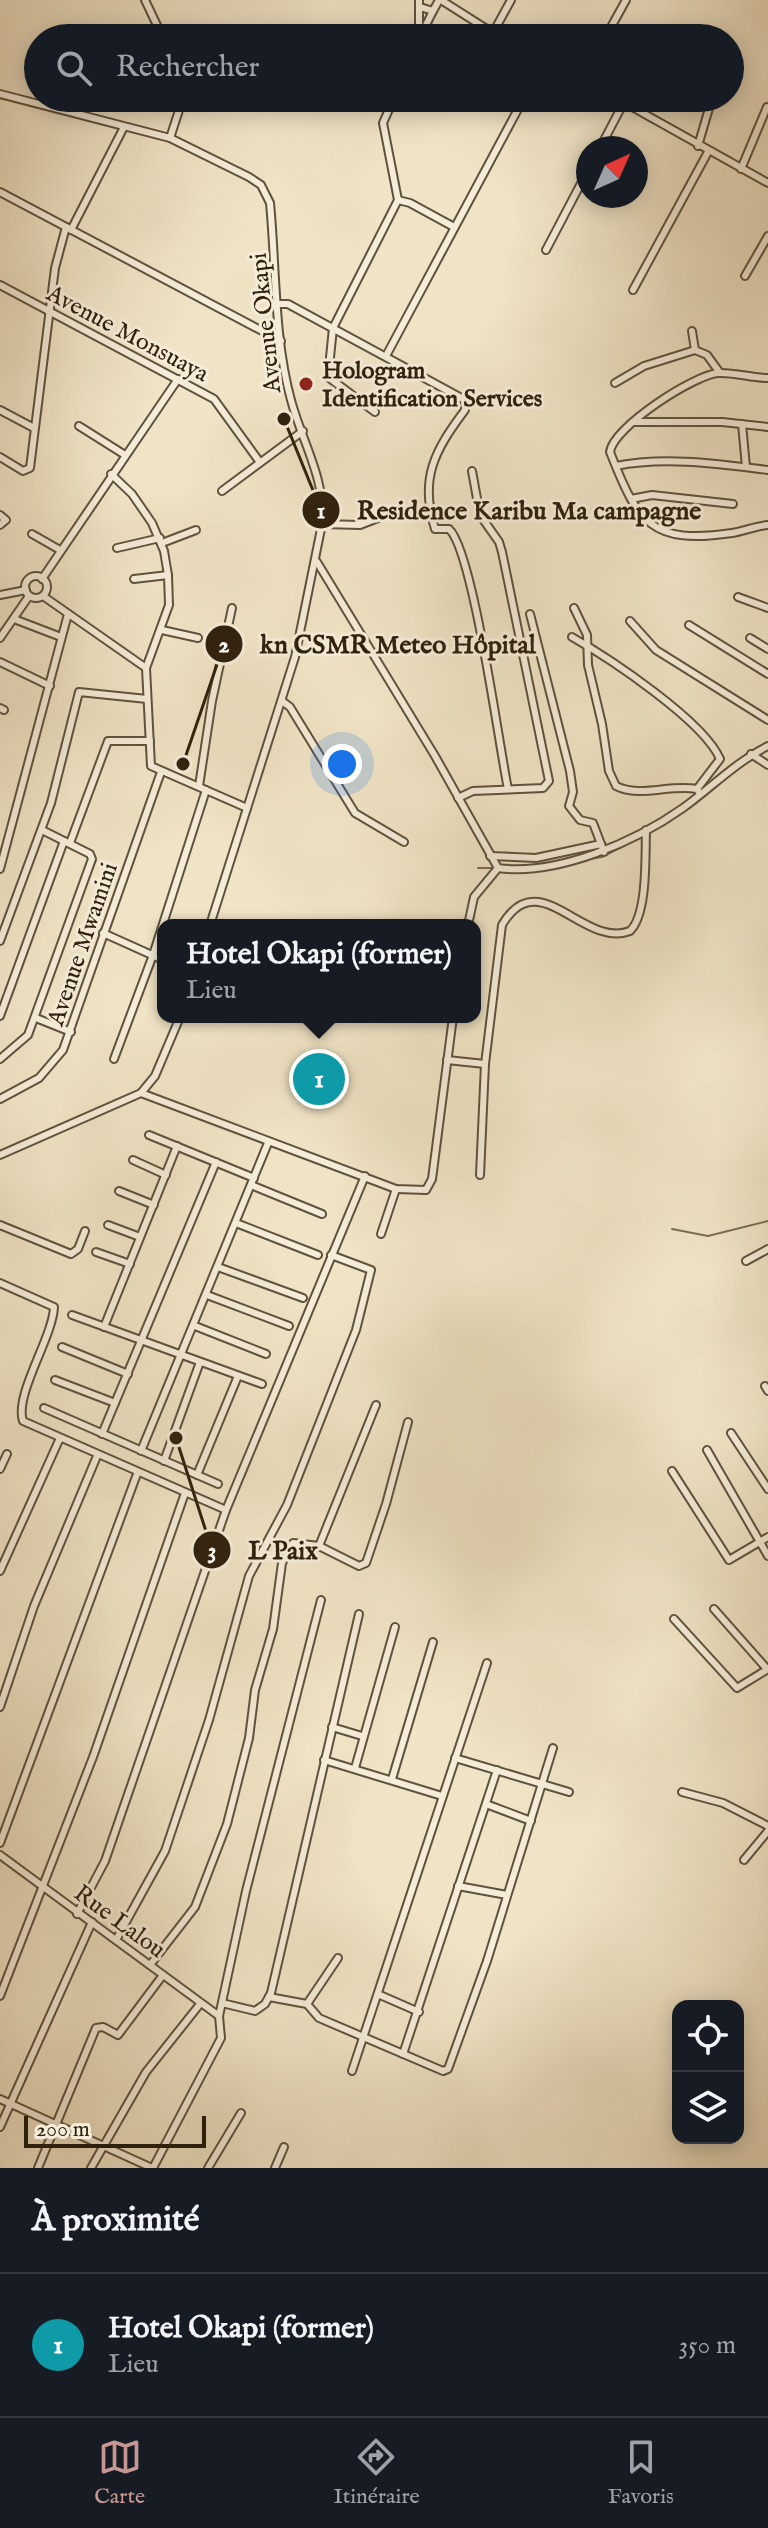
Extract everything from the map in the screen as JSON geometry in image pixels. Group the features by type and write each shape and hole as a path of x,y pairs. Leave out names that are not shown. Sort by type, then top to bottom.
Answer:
{"street":[{"path":"145,0 156,24"},
{"path":"498,24 511,0"},
{"path":"613,24 626,0"},
{"path":"419,24 420,3 438,5 477,24"},
{"path":"427,24 438,5"},
{"path":"0,94 24,100"},
{"path":"741,169 767,107"},
{"path":"68,112 170,138 178,112"},
{"path":"375,412 328,377 333,328 398,200 383,123 388,112"},
{"path":"386,356 516,112"},
{"path":"606,136 619,112"},
{"path":"641,112 768,183"},
{"path":"698,146 708,112"},
{"path":"0,457 23,471 30,468 49,312 69,228 124,127"},
{"name":"Avenue Okapi","path":"170,138 227,164 261,185 267,194 281,341 291,399 319,477 324,505 317,562 282,701 212,919"},
{"path":"633,290 708,152"},
{"path":"0,192 281,341"},
{"path":"546,250 576,193"},
{"path":"398,200 410,203 454,227"},
{"path":"745,276 768,236"},
{"name":"Avenue Monsuaya","path":"0,285 220,403 259,461"},
{"path":"279,304 288,304 386,356 459,395 467,404 440,447 427,494 435,529 449,529 454,534 467,572 508,789"},
{"path":"692,331 695,350"},
{"path":"615,383 644,366 695,350 707,355 720,373"},
{"path":"768,378 720,373 704,376 633,422 611,444 616,466 641,515 673,536 732,533 768,525"},
{"path":"42,579 178,379"},
{"path":"0,410 34,428"},
{"path":"633,422 768,427"},
{"path":"742,424 746,467"},
{"path":"79,426 125,455"},
{"path":"222,491 303,431"},
{"path":"616,466 635,462 768,470"},
{"path":"458,798 473,791 543,788 549,781 502,552 494,533 480,515 472,471"},
{"path":"111,474 132,494 161,541 168,575 169,605 146,668 151,766 247,808"},
{"path":"631,499 652,495 733,504"},
{"path":"0,515 6,520 0,525"},
{"path":"322,524 360,525 378,518"},
{"path":"117,548 161,541 196,530"},
{"path":"32,534 60,550"},
{"path":"317,562 458,798 496,870"},
{"path":"134,579 168,575"},
{"path":"0,638 28,593 30,578 42,579"},
{"path":"42,579 47,589 43,596"},
{"path":"0,595 28,593 43,596 146,668"},
{"path":"738,597 768,608"},
{"path":"164,919 202,788 212,701 232,608"},
{"path":"574,608 584,624 588,665 599,704 609,771 616,786 633,791 675,785 698,792"},
{"path":"0,869 11,839 68,614"},
{"path":"530,614 570,771 573,792 569,806 580,820 593,823 602,847"},
{"path":"14,619 61,637"},
{"path":"630,621 656,650 768,720"},
{"path":"689,625 768,674"},
{"path":"162,630 198,638"},
{"path":"572,637 662,700 703,734 719,754 719,760 698,792"},
{"path":"750,638 768,649"},
{"path":"0,662 50,686"},
{"path":"0,941 42,830 79,692 147,699"},
{"path":"282,701 290,707 355,813 404,842"},
{"path":"0,1016 108,741 150,741"},
{"path":"469,919 474,897 496,870 516,869 602,847 646,830 751,754 768,746"},
{"path":"751,754 768,765"},
{"name":"Avenue Mwamini","path":"0,1099 39,1078 53,1065 71,1032 161,772"},
{"path":"0,1059 28,1035 36,1018 92,859 90,854 42,830"},
{"path":"480,1175 485,1064 502,925 510,912 535,901 548,904 602,932 630,931 637,923 640,908 646,830"},
{"path":"0,836 11,839"},
{"path":"490,856 515,859 602,847"},
{"path":"515,859 516,869"},
{"path":"103,933 157,957"},
{"path":"114,1059 157,941"},
{"path":"36,1018 71,1032"},
{"path":"0,1155 141,1093 155,1076 177,1023"},
{"path":"141,1093 396,1189 430,1189 452,1023"},
{"path":"447,1060 485,1064"},
{"path":"149,1135 216,1162 322,1214"},
{"path":"141,1451 268,1143"},
{"path":"104,1327 177,1146"},
{"path":"133,1160 166,1175"},
{"path":"102,1434 216,1162"},
{"path":"77,1914 105,1861 226,1510 365,1176"},
{"path":"381,1234 396,1189"},
{"path":"119,1191 154,1205"},
{"path":"236,1223 318,1255"},
{"path":"0,1225 71,1254 78,1249 85,1231"},
{"path":"108,1225 140,1237"},
{"path":"746,1261 768,1249"},
{"path":"96,1252 130,1264"},
{"path":"116,1940 165,1851 209,1720 249,1576 287,1505 356,1330 371,1270 331,1255"},
{"path":"218,1267 303,1298"},
{"path":"0,1283 54,1307 21,1414 23,1421 137,1474 226,1510"},
{"path":"207,1295 289,1326"},
{"path":"72,1315 262,1384"},
{"path":"195,1326 266,1354"},
{"path":"62,1347 128,1374"},
{"path":"164,1461 200,1362"},
{"path":"197,1475 238,1376"},
{"path":"55,1380 115,1403"},
{"path":"319,1546 376,1405"},
{"path":"44,1408 218,1484"},
{"path":"150,1965 195,1907 227,1824 249,1738 255,1690 273,1629 282,1563 293,1543 319,1546 359,1566 366,1563 408,1422"},
{"path":"731,1433 768,1489"},
{"path":"0,1571 60,1438"},
{"path":"707,1450 768,1556"},
{"path":"0,1469 7,1454"},
{"path":"0,1707 34,1606 97,1456"},
{"path":"672,1471 729,1560 768,1537"},
{"path":"0,1843 137,1474"},
{"path":"0,1996 93,1757 185,1493"},
{"path":"0,2099 153,2168 219,2044 219,2016 246,1891 321,1600"},
{"path":"674,1619 737,1688 768,1669 714,1609"},
{"path":"222,2003 255,2011 269,1997 359,1614"},
{"path":"355,1768 395,1627"},
{"path":"392,1779 433,1642"},
{"path":"352,2071 380,1995 487,1663"},
{"path":"332,1727 362,1736"},
{"path":"269,1997 307,2004 319,2018 443,2071 448,2069 553,1748"},
{"path":"455,1758 569,1792"},
{"path":"324,1760 442,1796"},
{"path":"403,2054 497,1770"},
{"path":"682,1792 723,1803 768,1828 744,1860"},
{"path":"486,1804 531,1821"},
{"name":"Rue Lalou","path":"1,1858 219,2016"},
{"path":"458,1886 507,1895"},
{"path":"0,2127 92,1922"},
{"path":"307,2004 338,1958"},
{"path":"38,2168 96,2028 103,2027 115,2036 121,2033 163,1975"},
{"path":"380,1995 419,2012"},
{"path":"91,2168 146,2072 200,2004"},
{"path":"208,2168 241,2113"},
{"path":"275,2168 284,2147"}],"waterway":[{"path":"583,860 602,857 643,836"},
{"path":"478,868 494,868"},
{"path":"672,1229 708,1236 768,1221"}],"place":[{"name":"Hologram Identification Services","path":"306,384"},
{"name":"Residence Karibu Ma campagne","path":"284,419"},
{"name":"kn CSMR Meteo Hôpital","path":"183,764"},
{"name":"Hotel Okapi (former)","path":"319,1079"},
{"name":"L Paix","path":"176,1438"}]}
